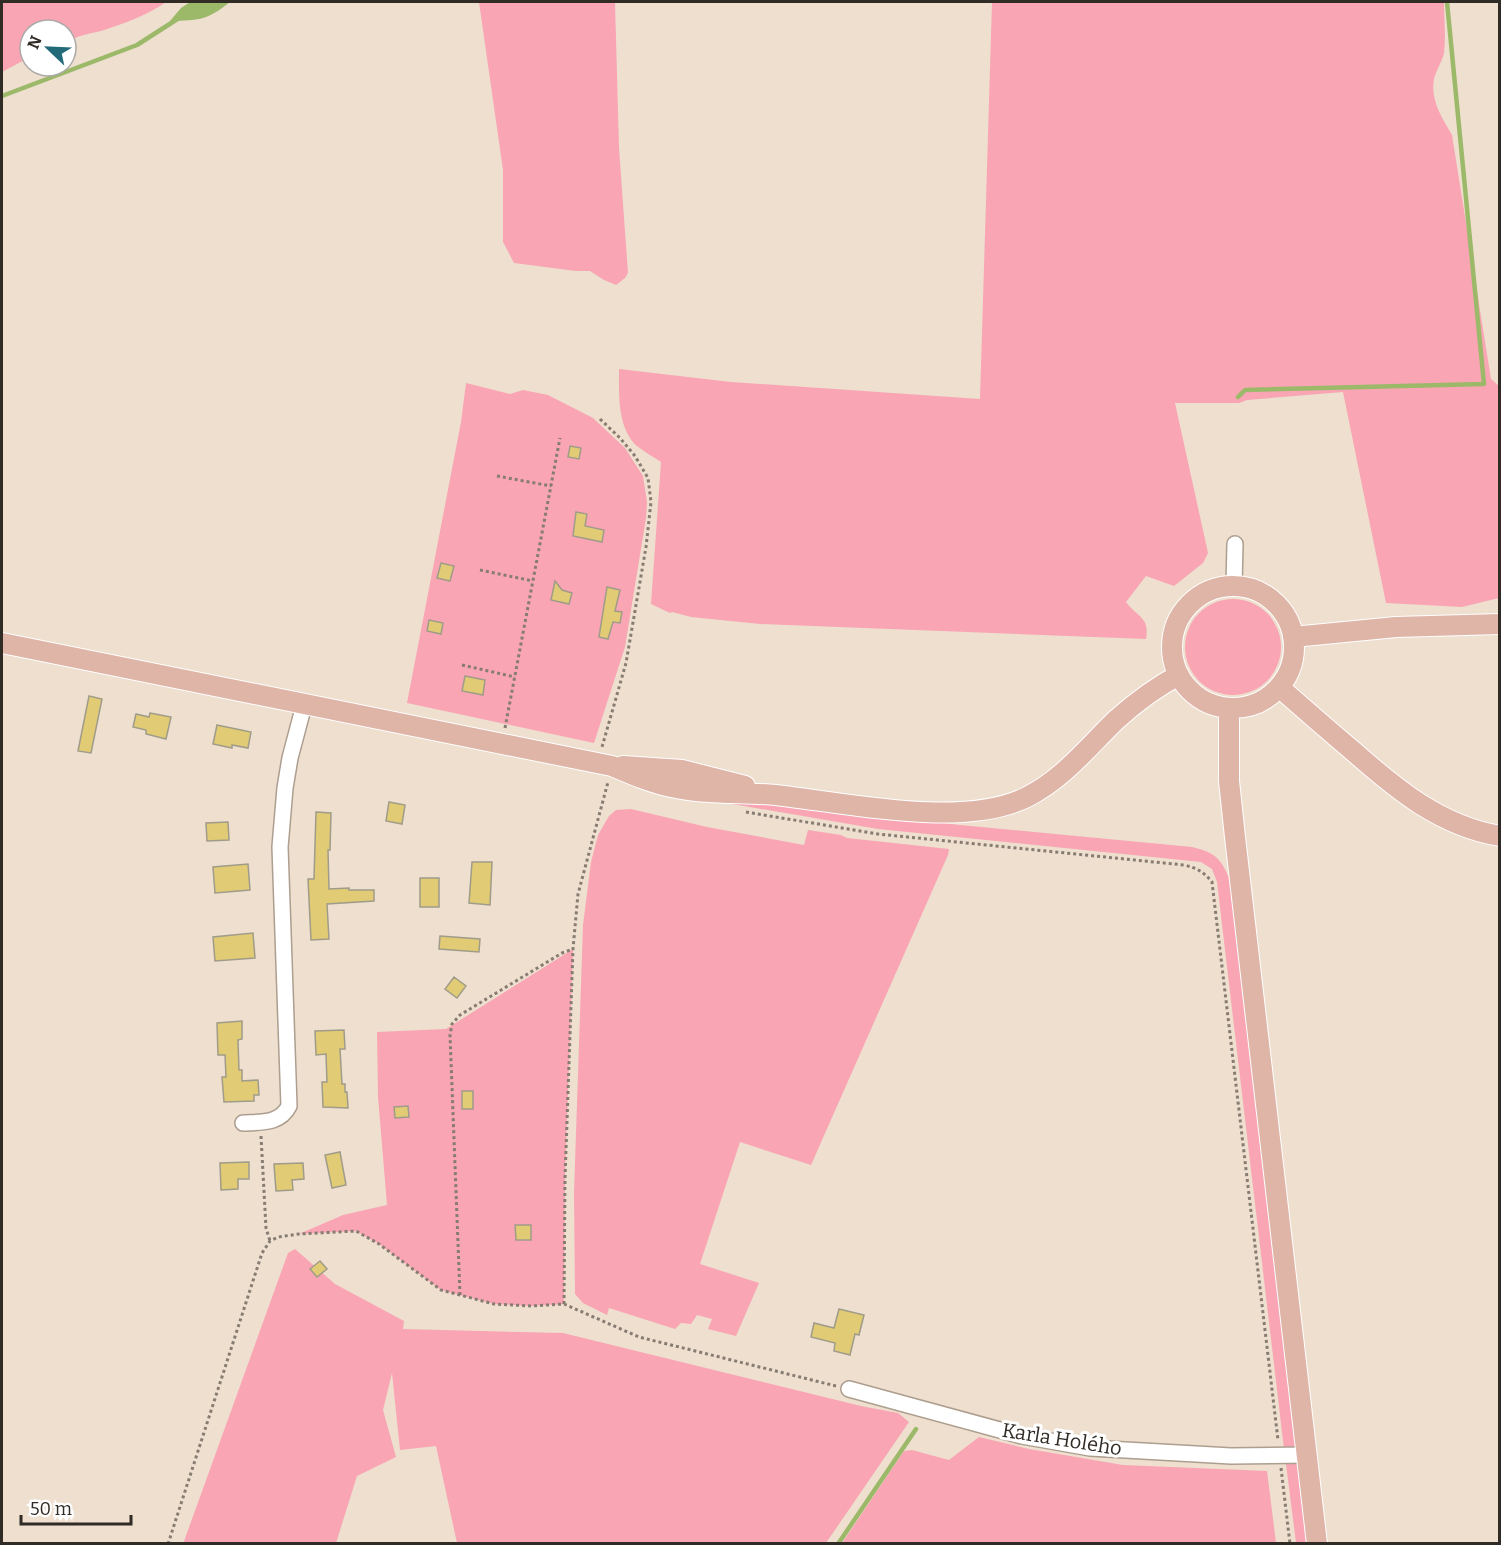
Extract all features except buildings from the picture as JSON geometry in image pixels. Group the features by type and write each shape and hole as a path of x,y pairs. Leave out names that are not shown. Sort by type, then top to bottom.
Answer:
{"main road":[{"path":"1234,586 1257,591 1273,601 1287,620 1293,637 1292,661 1286,678 1266,698 1246,707 1229,708 1211,704 1200,698 1186,686 1179,675 1173,657 1174,632 1182,615 1192,602 1217,588 1234,586"},
{"path":"1293,637 1419,625 1500,624"},
{"path":"2,643 605,765 682,770 775,795 921,811 972,811 1002,807 1029,796 1053,781 1145,695 1179,675"},
{"path":"1279,687 1410,798 1451,821 1500,836"},
{"path":"1229,708 1229,781 1317,1544"}],"street":[{"path":"1234,544 1234,586"},
{"path":"243,1123 279,1118 286,1113 290,1098 280,847 290,758 304,705"},
{"name":"Karla Holého","path":"849,1389 1022,1436 1090,1448 1231,1456 1307,1455"}],"path":[{"path":"564,1304 565,1179 573,949 578,894 626,663 645,558 651,502 648,478 635,456 600,420"},
{"path":"502,745 560,438"},
{"path":"497,476 551,486"},
{"path":"480,570 533,581"},
{"path":"462,665 515,677"},
{"path":"743,811 878,834 1184,865 1205,873 1212,882 1290,1544"},
{"path":"460,1295 450,1035 452,1024 460,1015 562,952 573,949"},
{"path":"260,1122 266,1227 270,1241"},
{"path":"168,1544 262,1253 270,1241 278,1237 356,1231 379,1244 441,1290 494,1304 531,1306 564,1304 639,1337 849,1389"}],"shaded area":[{"path":"2,2 166,2 135,19 78,36 78,18 18,18 18,63 2,72"},
{"path":"190,2 230,2 215,13 202,18 170,21 181,8"},
{"path":"479,2 615,2 619,148 628,273 616,285 590,271 514,263 503,242 503,170"},
{"path":"992,2 1444,2 1444,53 1434,79 1434,94 1444,122 1452,135 1491,379 1499,386 1499,598 1462,607 1386,603 1343,392 1247,400 1239,403 1175,403 1208,553 1203,563 1174,586 1146,576 1126,602 1145,622 1146,639 760,624 691,617 670,613 651,604 661,462 630,439 620,410 619,369 731,382 980,399"},
{"path":"466,383 510,394 523,390 548,395 593,418 625,448 643,476 647,502 646,518 625,647 594,743 407,703 461,422"},
{"path":"1233,599 1251,603 1267,613 1277,629 1281,647 1277,665 1267,681 1251,691 1233,695 1215,691 1199,681 1189,665 1185,647 1189,629 1199,613 1215,603"},
{"path":"753,800 960,825 1192,847 1213,855 1221,862 1231,882 1297,1447 1284,1449 1217,882 1212,869 1201,862 878,829 715,801"},
{"path":"631,809 707,827 804,845 808,830 847,838 949,849 811,1165 740,1142 700,1264 759,1283 736,1336 708,1329 712,1319 697,1315 691,1324 681,1323 675,1329 609,1308 607,1315 583,1303 575,1294 574,1193 583,925 591,862 598,835 609,816 616,810"},
{"path":"573,949 565,1179 564,1304 531,1306 494,1304 441,1290 379,1244 356,1231 299,1234 343,1215 387,1205 378,1097 377,1032 446,1029"},
{"path":"295,1249 335,1284 404,1321 403,1329 563,1333 898,1413 909,1422 826,1543 457,1543 436,1446 400,1450 392,1373 383,1410 396,1457 357,1476 336,1543 183,1544 288,1253"},
{"path":"979,1437 1029,1449 1123,1465 1267,1471 1276,1543 842,1543 904,1451 912,1450 949,1460"},
{"path":"1298,1463 1308,1543 1296,1543 1286,1464"}],"waterway":[{"path":"1238,397 1245,390 1484,384 1447,2"},
{"path":"2,96 137,45 179,18"},
{"path":"838,1544 916,1429"}]}
